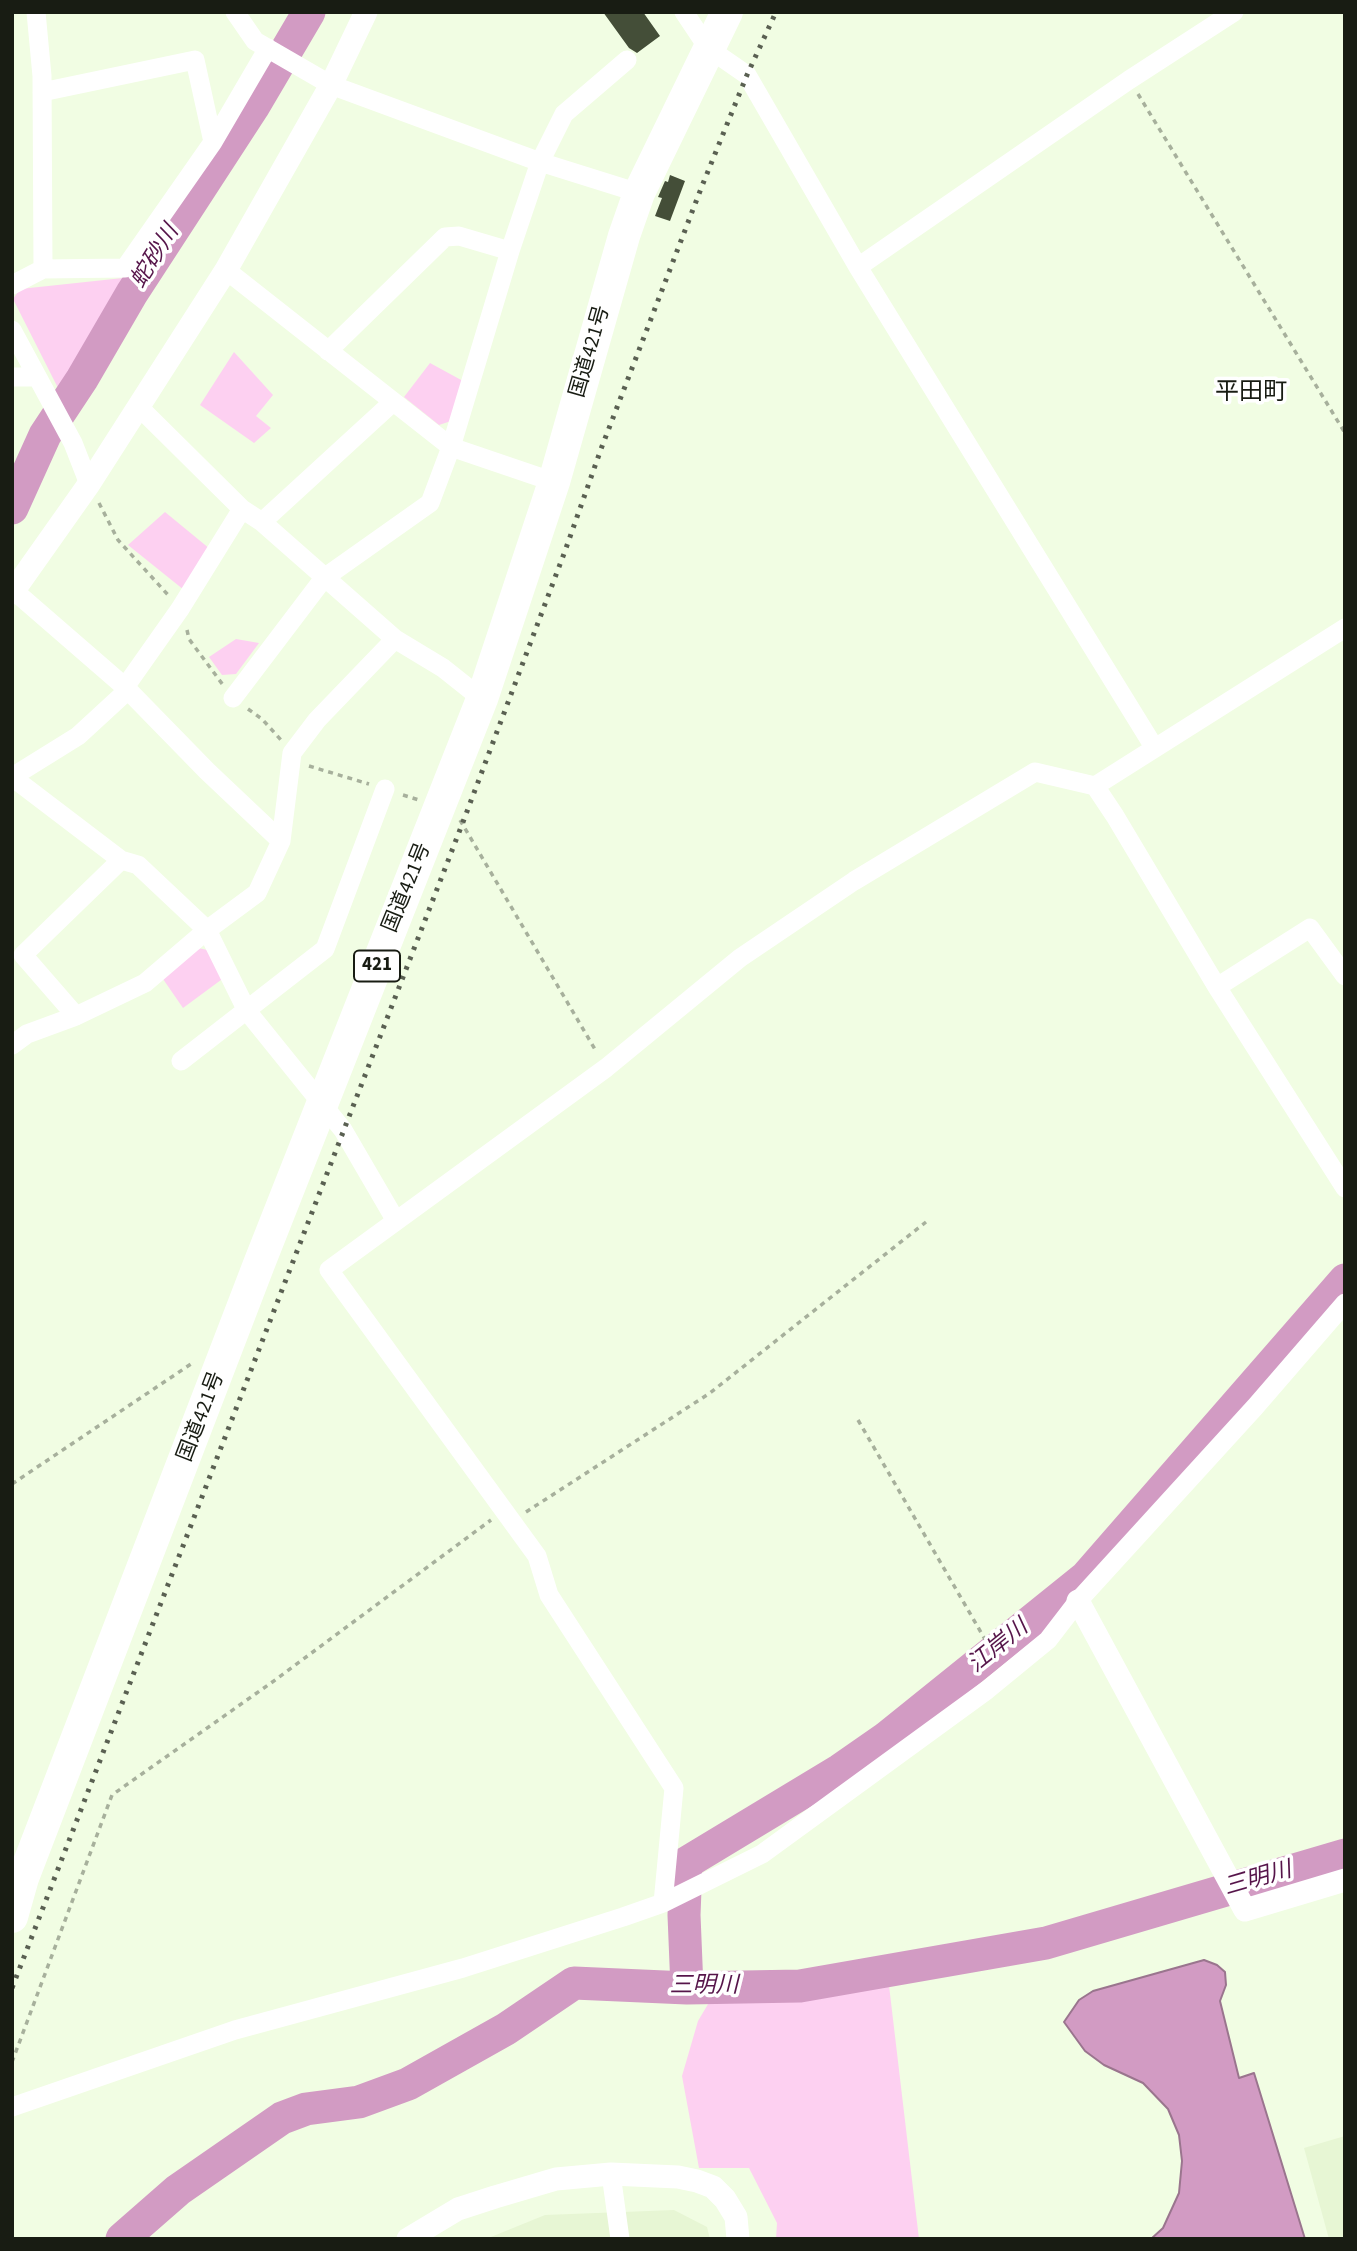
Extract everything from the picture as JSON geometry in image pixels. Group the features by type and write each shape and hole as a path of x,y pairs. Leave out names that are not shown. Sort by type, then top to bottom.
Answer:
{"highway":[{"name":"国道421号","path":"12,1917 23,1878 322,1101 482,699 554,482 639,192 727,12"}],"street":[{"path":"36,12 42,92 43,270"},
{"path":"235,12 255,41 331,85 540,162 639,192"},
{"path":"281,841 207,771 126,688 13,591 89,484 226,270 331,85 366,12"},
{"path":"684,12 708,48 747,75 858,267 1154,747"},
{"path":"858,267 1129,80 1234,12"},
{"path":"12,285 43,270 125,268 273,51"},
{"path":"42,92 195,60 213,142"},
{"path":"233,698 324,578 430,503 451,447 510,251 540,162 564,114 626,60"},
{"path":"328,351 445,237 459,236 510,251"},
{"path":"226,270 451,447 554,482"},
{"path":"12,330 73,443 89,484"},
{"path":"12,377 37,377"},
{"path":"262,522 393,402"},
{"path":"138,406 242,509 262,522 395,639 443,668 482,699"},
{"path":"242,509 180,609 126,688 78,736 12,777 121,860 138,865 207,930 247,1011 343,1130 396,1221"},
{"path":"1095,786 1345,628"},
{"path":"12,1045 27,1034 76,1016 145,983 207,930 257,893 281,841 292,753 317,720 395,639"},
{"path":"663,1903 674,1788 549,1595 537,1556 330,1270 606,1068 751,950 854,881 1035,772 1095,786 1217,987 1345,1188"},
{"path":"181,1061 325,949 385,789"},
{"path":"76,1016 23,955 121,860"},
{"path":"1217,987 1310,928 1345,976"},
{"path":"12,2107 235,2030 463,1968 663,1903 762,1854 987,1690 1048,1640 1078,1601 1255,1407 1345,1303"},
{"path":"1078,1601 1245,1910 1345,1880"},
{"path":"408,2239 458,2209 495,2197 556,2179 611,2174 678,2177 713,2188 725,2199 736,2217 738,2239"},
{"path":"611,2174 620,2239"}],"path":[{"path":"1129,80 1345,433"},
{"path":"463,822 606,1068"},
{"path":"12,2062 112,1795 508,1515 710,1393 926,1222"},
{"path":"12,1484 200,1357"},
{"path":"858,1420 993,1655"}],"shaded area":[{"path":"123,278 59,390 13,299 20,289"},
{"path":"234,352 273,395 256,416 271,428 254,443 200,405"},
{"path":"430,363 463,381 451,421 439,425 404,397"},
{"path":"165,512 210,549 184,590 128,545"},
{"path":"236,639 259,643 236,674 222,675 209,657"},
{"path":"198,948 212,951 225,977 183,1008 163,979"},
{"path":"1204,1960 1217,1965 1225,1972 1226,1985 1220,2001 1239,2078 1254,2073 1305,2239 1151,2239 1163,2228 1179,2193 1182,2161 1179,2135 1168,2109 1143,2083 1104,2065 1085,2051 1064,2022 1079,2000 1093,1991"},
{"path":"888,1977 919,2239 776,2239 777,2223 749,2168 699,2168 682,2076 698,2021 714,1994 802,1992"},
{"path":"1345,2136 1345,2239 1329,2239 1304,2148"},
{"path":"674,2210 707,2227 710,2239 486,2239 545,2215"}],"building":[{"path":"603,12 643,12 660,36 637,53 629,48"},
{"path":"670,175 685,181 670,221 655,216 662,198 658,197"}],"waterway":[{"name":"蛇砂川","path":"12,508 45,435 82,379 132,293 253,107 309,12"},
{"name":"江岸川","path":"687,1988 684,1915 686,1863 840,1770 886,1738 1086,1577 1345,1280"},
{"name":"三明川","path":"122,2239 178,2190 282,2118 306,2109 359,2102 408,2084 506,2029 574,1983 687,1988 800,1986 1046,1943 1345,1855"}],"railway":[{"path":"12,1988 463,822 702,186 776,12"}],"district":[{"name":"平田町","path":"1251,394"}]}
